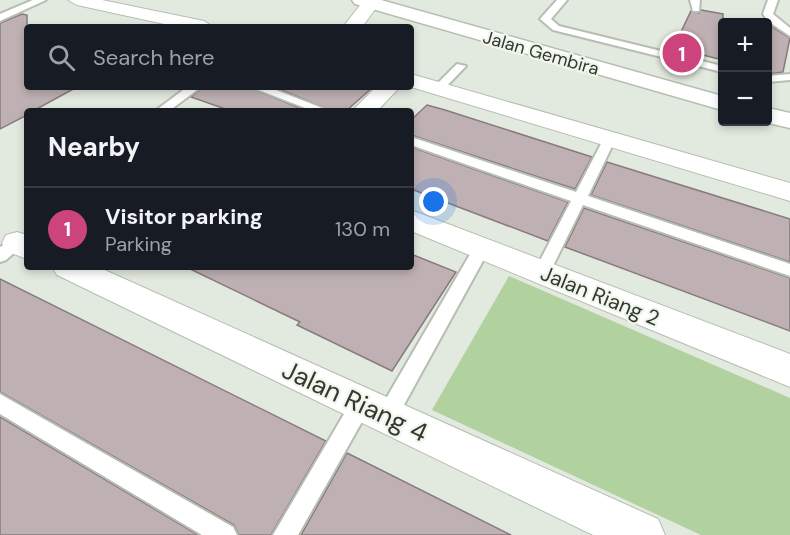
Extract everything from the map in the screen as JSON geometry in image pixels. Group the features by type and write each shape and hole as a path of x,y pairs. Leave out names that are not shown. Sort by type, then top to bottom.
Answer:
{"main road":[{"name":"Jalan Gembira","path":"399,0 596,58 718,89"},
{"name":"Jalan Gembira","path":"368,1 718,102"},
{"path":"772,101 790,101"},
{"path":"772,102 790,107"},
{"path":"772,116 790,121"}],"street":[{"path":"77,0 190,24"},
{"path":"354,24 368,1"},
{"path":"414,81 790,192"},
{"path":"367,108 385,90"},
{"name":"Jalan Riang 2","path":"414,221 790,371"},
{"name":"Jalan Riang 4","path":"74,270 642,535"}],"lane":[{"path":"0,18 41,0"},
{"path":"562,0 546,19 556,28 718,68"},
{"path":"772,0 768,14 772,20 787,31"},
{"path":"772,27 787,31"},
{"path":"440,88 461,66"},
{"path":"772,79 790,77"},
{"path":"164,108 191,90"},
{"path":"265,90 316,108"},
{"path":"542,272 609,138"},
{"path":"414,142 790,270"},
{"path":"285,535 374,410 482,248"},
{"path":"0,403 225,535"}],"green space":[{"path":"509,276 790,398 790,535 701,535 432,410"}],"building":[{"path":"701,10 723,14 723,18 718,18 718,59 678,49 684,37 679,36 691,11 699,13"},
{"path":"22,14 27,15 27,24 24,24 24,90 72,90 38,108 24,108 24,117 0,129 0,23"},
{"path":"772,27 790,38 783,72 772,73"},
{"path":"199,90 256,90 300,108 222,108 191,97"},
{"path":"281,90 370,90 349,108 325,108"},
{"path":"427,105 592,157 575,189 414,136 414,117"},
{"path":"414,148 568,202 548,241 414,190"},
{"path":"607,162 790,219 790,262 591,195"},
{"path":"584,208 790,278 790,331 565,247"},
{"path":"414,255 456,272 392,371 297,325 300,322 192,270 414,270"},
{"path":"0,279 326,441 271,535 239,535 234,525 0,392"},
{"path":"0,417 198,535 0,535"},
{"path":"347,453 511,535 301,535"}],"place":[{"name":"Visitor parking","path":"682,53"}]}
